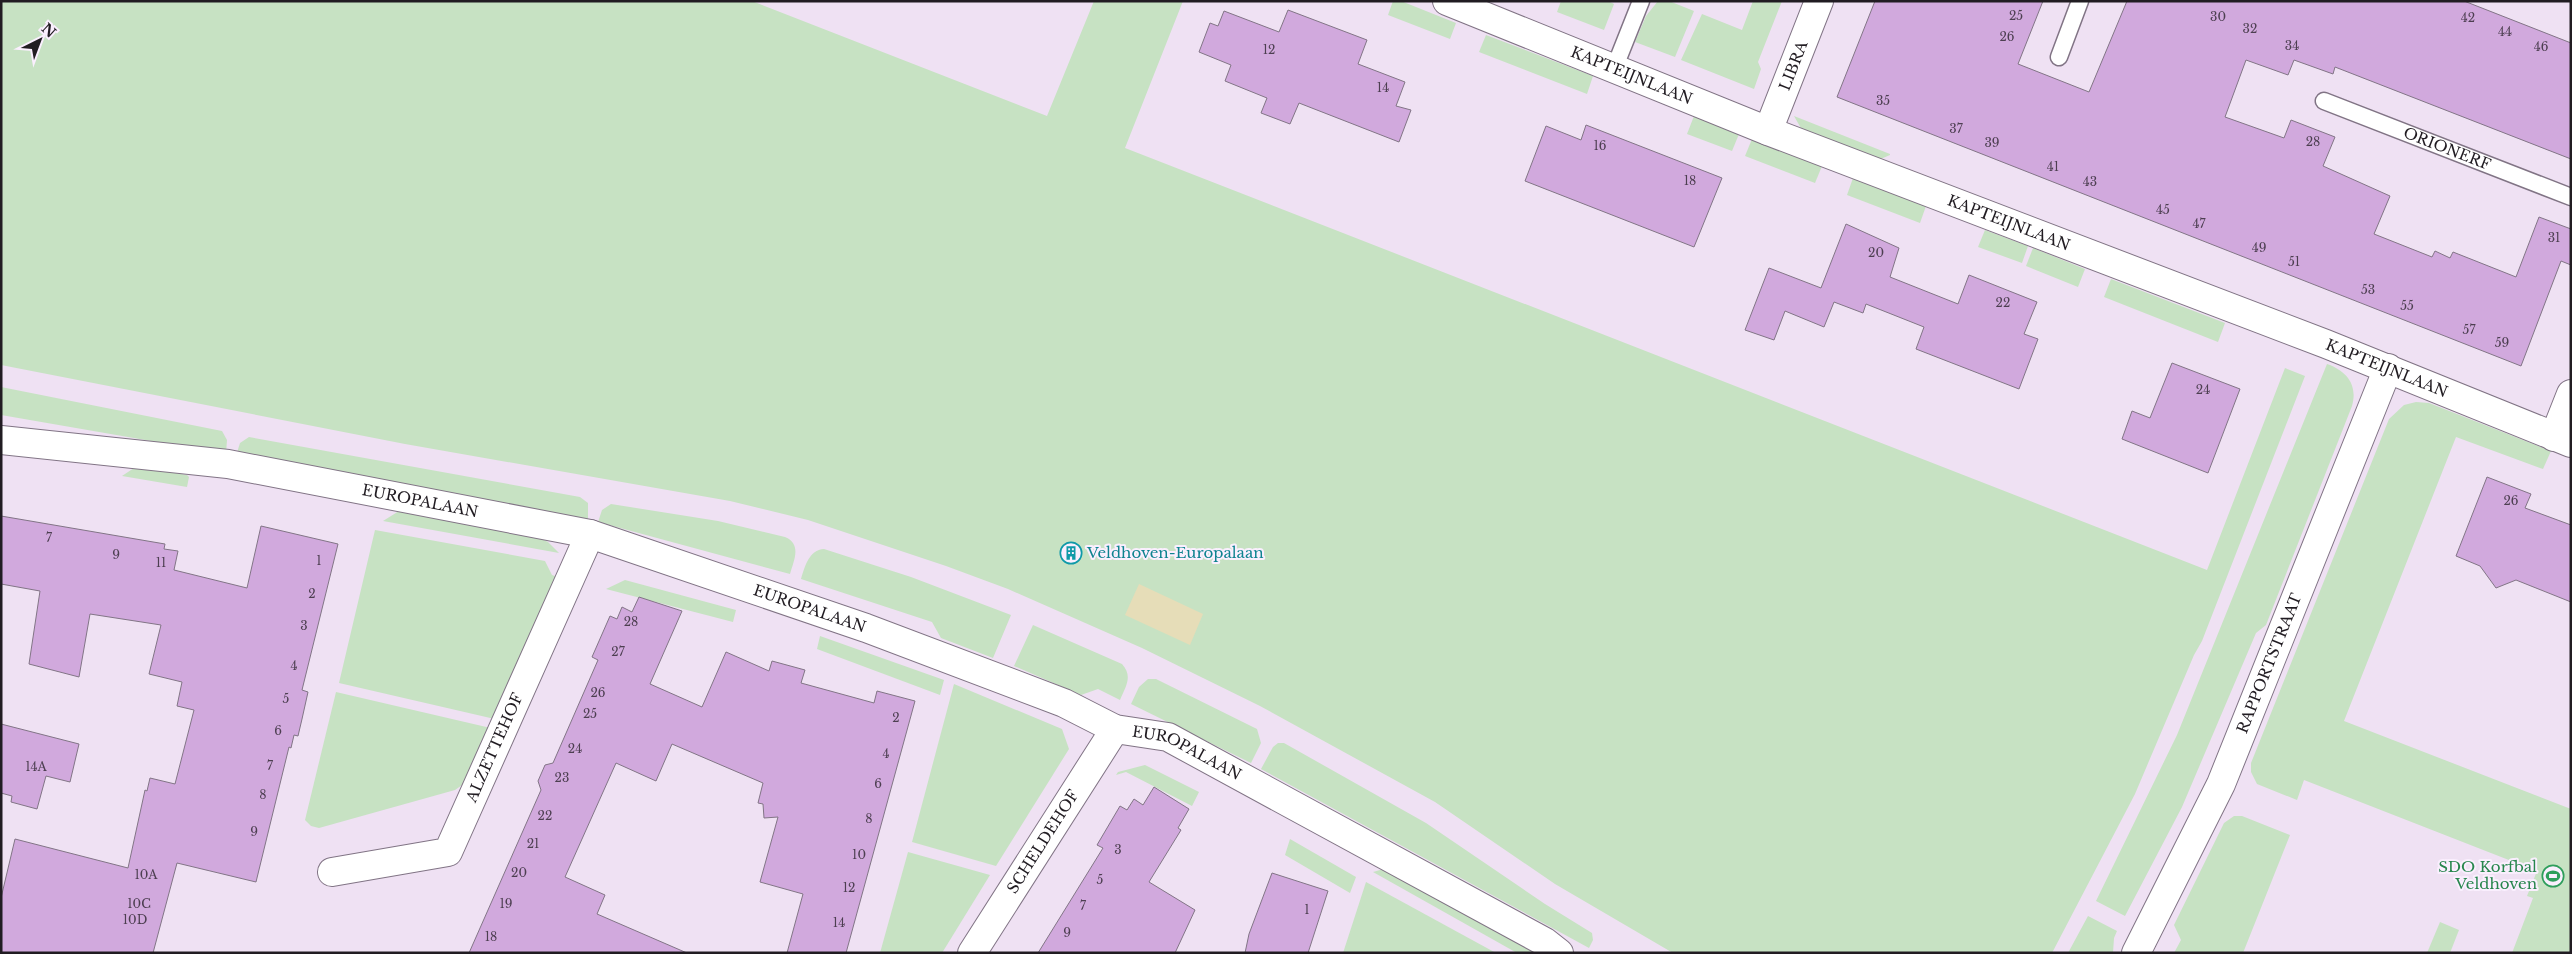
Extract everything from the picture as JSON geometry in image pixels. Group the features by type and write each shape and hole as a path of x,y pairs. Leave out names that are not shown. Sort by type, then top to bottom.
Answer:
{"street":[{"name":"KAPTEIJNLAAN","path":"1447,1 1768,131 2388,368 2562,440"},
{"name":"LIBRA","path":"1768,131 1819,1"},
{"name":"RAPPORTSTRAAT","path":"2136,953 2221,784 2388,368"},
{"path":"2562,440 2571,394"},
{"name":"EUROPALAAN","path":"1,440 228,464 590,534 866,628 1064,703 1115,729 1168,737 1545,942 1559,953"},
{"name":"ALZETTEHOF","path":"332,872 448,852 590,534"},
{"name":"SCHELDEHOF","path":"972,953 1115,729"}],"lane":[{"path":"1614,69 1641,1"},
{"path":"2059,57 2080,1"},
{"name":"ORIONERF","path":"2324,101 2571,197"}],"green space":[{"path":"1,1 752,1 1047,116 1094,1 1183,1 1125,148 2207,570 2285,368 2305,376 2202,641 2194,655 2135,794 2052,953 1673,953 1555,884 1435,802 1260,706 1142,648 1008,589 946,566 808,520 730,501 405,444 1,365"},
{"path":"1393,1 1401,1 1456,23 1450,39 1388,15"},
{"path":"1561,1 1608,1 1614,4 1604,30 1557,12"},
{"path":"1658,1 1669,1 1694,11 1675,57 1635,42 1646,16"},
{"path":"1753,1 1782,1 1758,62 1761,69 1754,89 1681,60 1702,14 1742,30"},
{"path":"1486,35 1593,76 1587,94 1479,52"},
{"path":"1694,116 1739,134 1732,151 1687,134"},
{"path":"1794,116 1890,155 1876,161 1802,130"},
{"path":"1752,139 1822,166 1815,183 1745,156"},
{"path":"1853,178 1926,206 1920,223 1847,195"},
{"path":"1985,230 2028,246 2022,263 1978,247"},
{"path":"2033,248 2085,269 2078,287 2026,266"},
{"path":"2111,279 2225,323 2218,342 2104,297"},
{"path":"2327,364 2345,375 2352,385 2352,406 2266,625 2256,633 2182,807 2125,916 2096,901 2177,735"},
{"path":"1,387 222,431 227,440 226,454 1,415"},
{"path":"2416,402 2429,403 2551,451 2543,469 2456,437 2344,721 2571,809 2571,953 2512,953 2533,898 2527,896 2537,871 2304,780 2297,800 2257,784 2251,772 2251,763 2389,419 2404,405"},
{"path":"249,437 580,497 588,503 588,520 236,456 240,443"},
{"path":"137,466 187,475 189,477 187,487 122,476"},
{"path":"611,504 718,521 785,537 794,544 795,548 795,558 790,574 598,522 602,510"},
{"path":"399,511 540,538 548,542 559,553 383,521"},
{"path":"375,530 545,561 552,575 561,578 499,720 339,683"},
{"path":"824,549 911,577 1011,615 993,658 941,638 932,622 801,579 811,556 815,552"},
{"path":"625,580 736,610 733,622 606,589"},
{"path":"1033,625 1122,664 1128,677 1120,700 1098,689 1081,695 1014,666"},
{"path":"820,636 944,680 940,695 817,649"},
{"path":"1148,679 1156,679 1257,729 1261,743 1251,763 1131,704 1139,687"},
{"path":"954,684 1062,729 1069,749 996,866 912,842"},
{"path":"336,692 495,729 465,783 455,790 319,828 311,826 305,820"},
{"path":"1278,743 1284,743 1426,823 1545,904 1592,933 1593,940 1589,948 1261,769 1273,747"},
{"path":"1145,765 1199,792 1192,806 1126,772 1116,775 1118,772"},
{"path":"2234,816 2242,816 2290,835 2243,953 2174,953 2181,940 2174,925 2224,823"},
{"path":"1290,839 1356,877 1350,893 1285,855"},
{"path":"908,852 990,875 942,953 880,953"},
{"path":"1387,868 1541,953 1517,953 1373,872"},
{"path":"1366,882 1496,953 1343,953"},
{"path":"2088,916 2117,931 2114,938 2113,953 2068,953"},
{"path":"2440,922 2459,930 2450,953 2427,953"}],"sand":[{"path":"1139,584 1203,614 1190,645 1125,615"}],"building":[{"path":"1875,1 2043,1 2018,64 2089,92 2127,1 2464,1 2571,43 2571,159 2335,67 2333,74 2294,60 2288,75 2246,60 2225,117 2284,138 2291,120 2335,137 2323,166 2390,196 2374,234 2432,257 2435,251 2450,258 2453,252 2516,277 2539,217 2571,229 2571,265 2561,261 2521,366 1837,97"},
{"path":"1288,10 1367,40 1358,64 1405,82 1396,106 1411,110 1399,142 1299,103 1290,124 1261,113 1267,98 1225,81 1231,65 1199,52 1210,23 1218,26 1224,11 1279,32"},
{"path":"1586,125 1722,178 1694,247 1525,181 1546,126 1581,140"},
{"path":"1846,224 1899,248 1890,277 1958,304 1969,275 2037,302 2024,334 2038,339 2019,389 1916,349 1924,327 1866,304 1863,313 1834,302 1824,327 1785,311 1774,340 1745,330 1769,268 1821,288"},
{"path":"2172,363 2240,389 2208,473 2122,439 2132,411 2150,418"},
{"path":"2487,477 2531,494 2525,508 2571,525 2571,602 2516,580 2496,588 2480,566 2456,556"},
{"path":"1,516 165,544 164,549 178,551 174,570 247,588 261,526 338,544 302,690 308,692 298,736 294,735 291,748 289,747 256,882 177,863 153,953 1,953 1,898 15,839 128,868 145,790 147,791 150,778 175,784 194,710 177,706 182,682 149,674 161,625 90,614 79,677 29,664 40,591 1,584"},
{"path":"639,597 682,611 650,684 702,707 726,652 769,671 772,661 805,670 801,683 874,703 877,691 915,701 846,953 787,953 803,894 760,882 778,817 764,818 763,804 758,803 763,783 672,744 656,781 616,763 565,877 605,895 597,914 687,953 469,953 541,790 538,781 545,765 553,763 598,660 592,657 610,616 617,619 622,607 632,612"},
{"path":"1,724 79,744 70,782 46,776 37,809 11,802 12,796 1,793"},
{"path":"1154,787 1189,809 1178,828 1181,830 1149,882 1195,910 1175,953 1038,953 1103,848 1097,845 1120,806 1127,810 1134,799 1143,805"},
{"path":"1272,873 1328,891 1308,953 1245,953 1249,934"}],"place":[{"name":"Veldhoven-Europalaan","path":"1071,553"},
{"name":"SDO Korfbal Veldhoven","path":"2553,876"}]}
